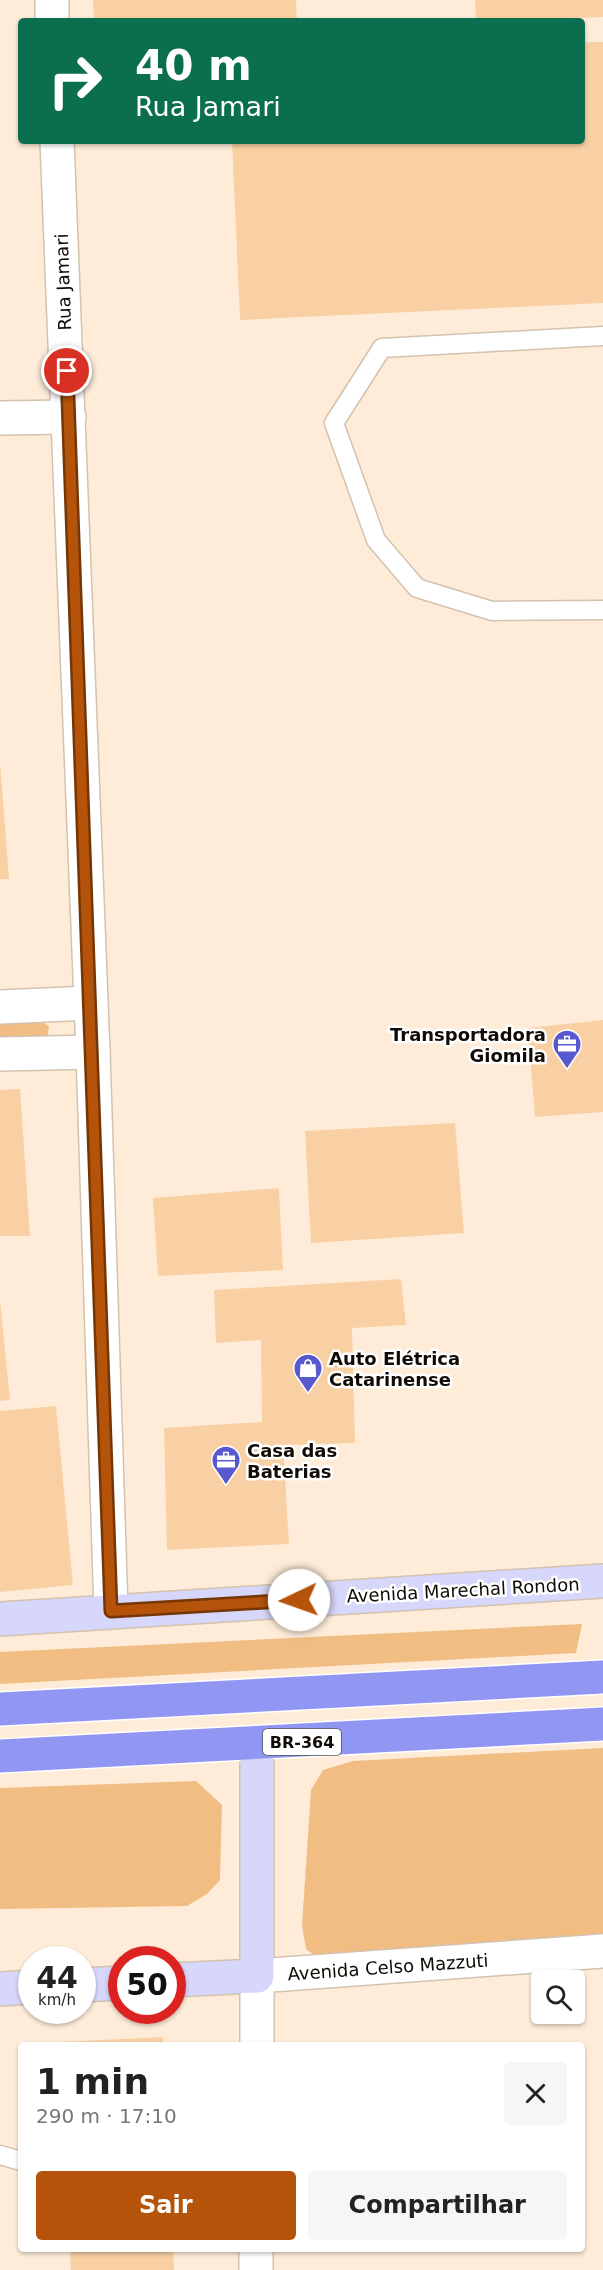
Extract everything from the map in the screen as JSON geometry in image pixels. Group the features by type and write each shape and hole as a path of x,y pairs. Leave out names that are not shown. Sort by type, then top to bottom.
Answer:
{"highway":[{"path":"0,1709 603,1677"},
{"name":"BR-364","path":"0,1756 603,1724"}],"main road":[{"name":"Avenida Marechal Rondon","path":"0,1619 603,1581"},
{"name":"BR-364","path":"257,1744 257,1976"},
{"name":"Avenida Celso Mazzuti","path":"186,1979 257,1976"},
{"path":"0,1989 18,1988"}],"street":[{"path":"52,0 52,18"},
{"name":"Rua Jamari","path":"57,144 93,1052 111,1611"},
{"path":"0,418 69,417"},
{"path":"0,1007 90,1004"},
{"path":"0,1054 93,1052"},
{"name":"Avenida Celso Mazzuti","path":"257,1976 603,1951"},
{"path":"256,2042 257,1976"},
{"path":"256,2252 256,2270"}],"lane":[{"path":"603,336 382,348 334,423 376,540 417,588 492,611 603,610"},
{"path":"0,2155 18,2160"}],"shaded area":[{"path":"0,1023 44,1023 49,1026 48,1035 41,1038 0,1040"},
{"path":"582,1624 576,1653 0,1684 0,1652"},
{"path":"603,1748 603,1958 325,1964 306,1949 302,1926 311,1790 323,1770 353,1761"},
{"path":"196,1781 222,1805 220,1880 207,1894 187,1906 0,1909 0,1788"}],"building":[{"path":"93,0 296,0 297,18 94,18"},
{"path":"475,0 603,0 603,17 476,18"},
{"path":"585,42 603,42 603,303 240,320 232,144 585,144"},
{"path":"0,762 9,879 0,879"},
{"name":"Transportadora Giomila","path":"603,1020 603,1112 535,1117 528,1028"},
{"path":"20,1089 30,1236 0,1236 0,1090"},
{"path":"455,1123 464,1233 311,1243 305,1131"},
{"path":"279,1188 283,1270 158,1276 153,1198"},
{"path":"401,1279 406,1325 352,1328 355,1443 283,1445 289,1544 167,1550 164,1428 262,1422 261,1340 216,1343 214,1290"},
{"path":"0,1300 10,1400 0,1401"},
{"path":"56,1406 73,1585 0,1592 0,1411"},
{"path":"163,2037 163,2042 61,2042"},
{"path":"70,2252 173,2252 174,2270 71,2270"}],"place":[{"name":"Transportadora Giomila","path":"567,1070"},
{"name":"Auto Elétrica Catarinense","path":"308,1394"},
{"name":"Casa das Baterias","path":"226,1486"}],"route":[{"path":"67,371 93,1052 111,1611 299,1600"}]}
